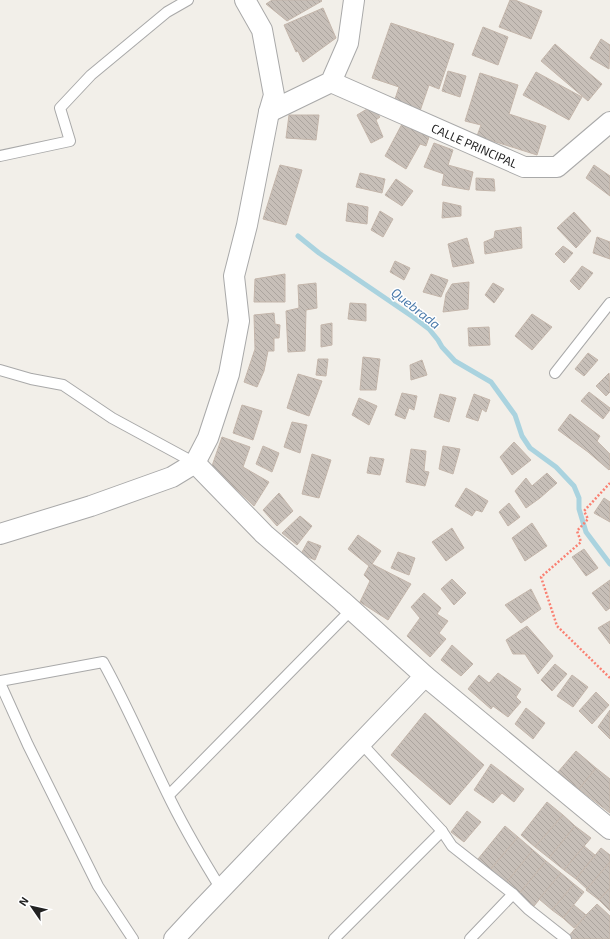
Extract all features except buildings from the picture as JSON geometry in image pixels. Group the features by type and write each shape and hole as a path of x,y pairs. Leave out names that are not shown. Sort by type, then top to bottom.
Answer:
{"street":[{"path":"0,534 91,506 166,480 195,463 208,438 229,374 239,321 234,276 247,226 269,112 274,95 262,30 245,0"},
{"path":"269,112 331,82 348,42 354,0"},
{"name":"CALLE PRINCIPAL","path":"331,82 524,167 557,167 610,122"},
{"path":"195,463 264,534 352,610 425,676 610,829"},
{"path":"174,939 425,676"}],"lane":[{"path":"0,156 70,141 60,108 91,75 167,12 188,0"},
{"path":"555,373 610,303"},
{"path":"0,370 31,379 63,385 112,418 195,463"},
{"path":"169,795 352,610"},
{"path":"133,939 98,886 28,745 0,682 103,662 123,698 195,846 221,889"},
{"path":"362,743 442,831 452,846 566,939"},
{"path":"334,939 442,831"},
{"path":"470,939 512,894"}],"path":[{"path":"610,482 584,511 588,519 577,530 581,542 541,578 558,626 610,678"}],"waterway":[{"name":"Quebrada","path":"298,236 319,253 429,329 442,347 455,361 491,382 515,415 522,436 530,448 556,467 574,486 579,498 579,509 586,532 610,564"}]}
